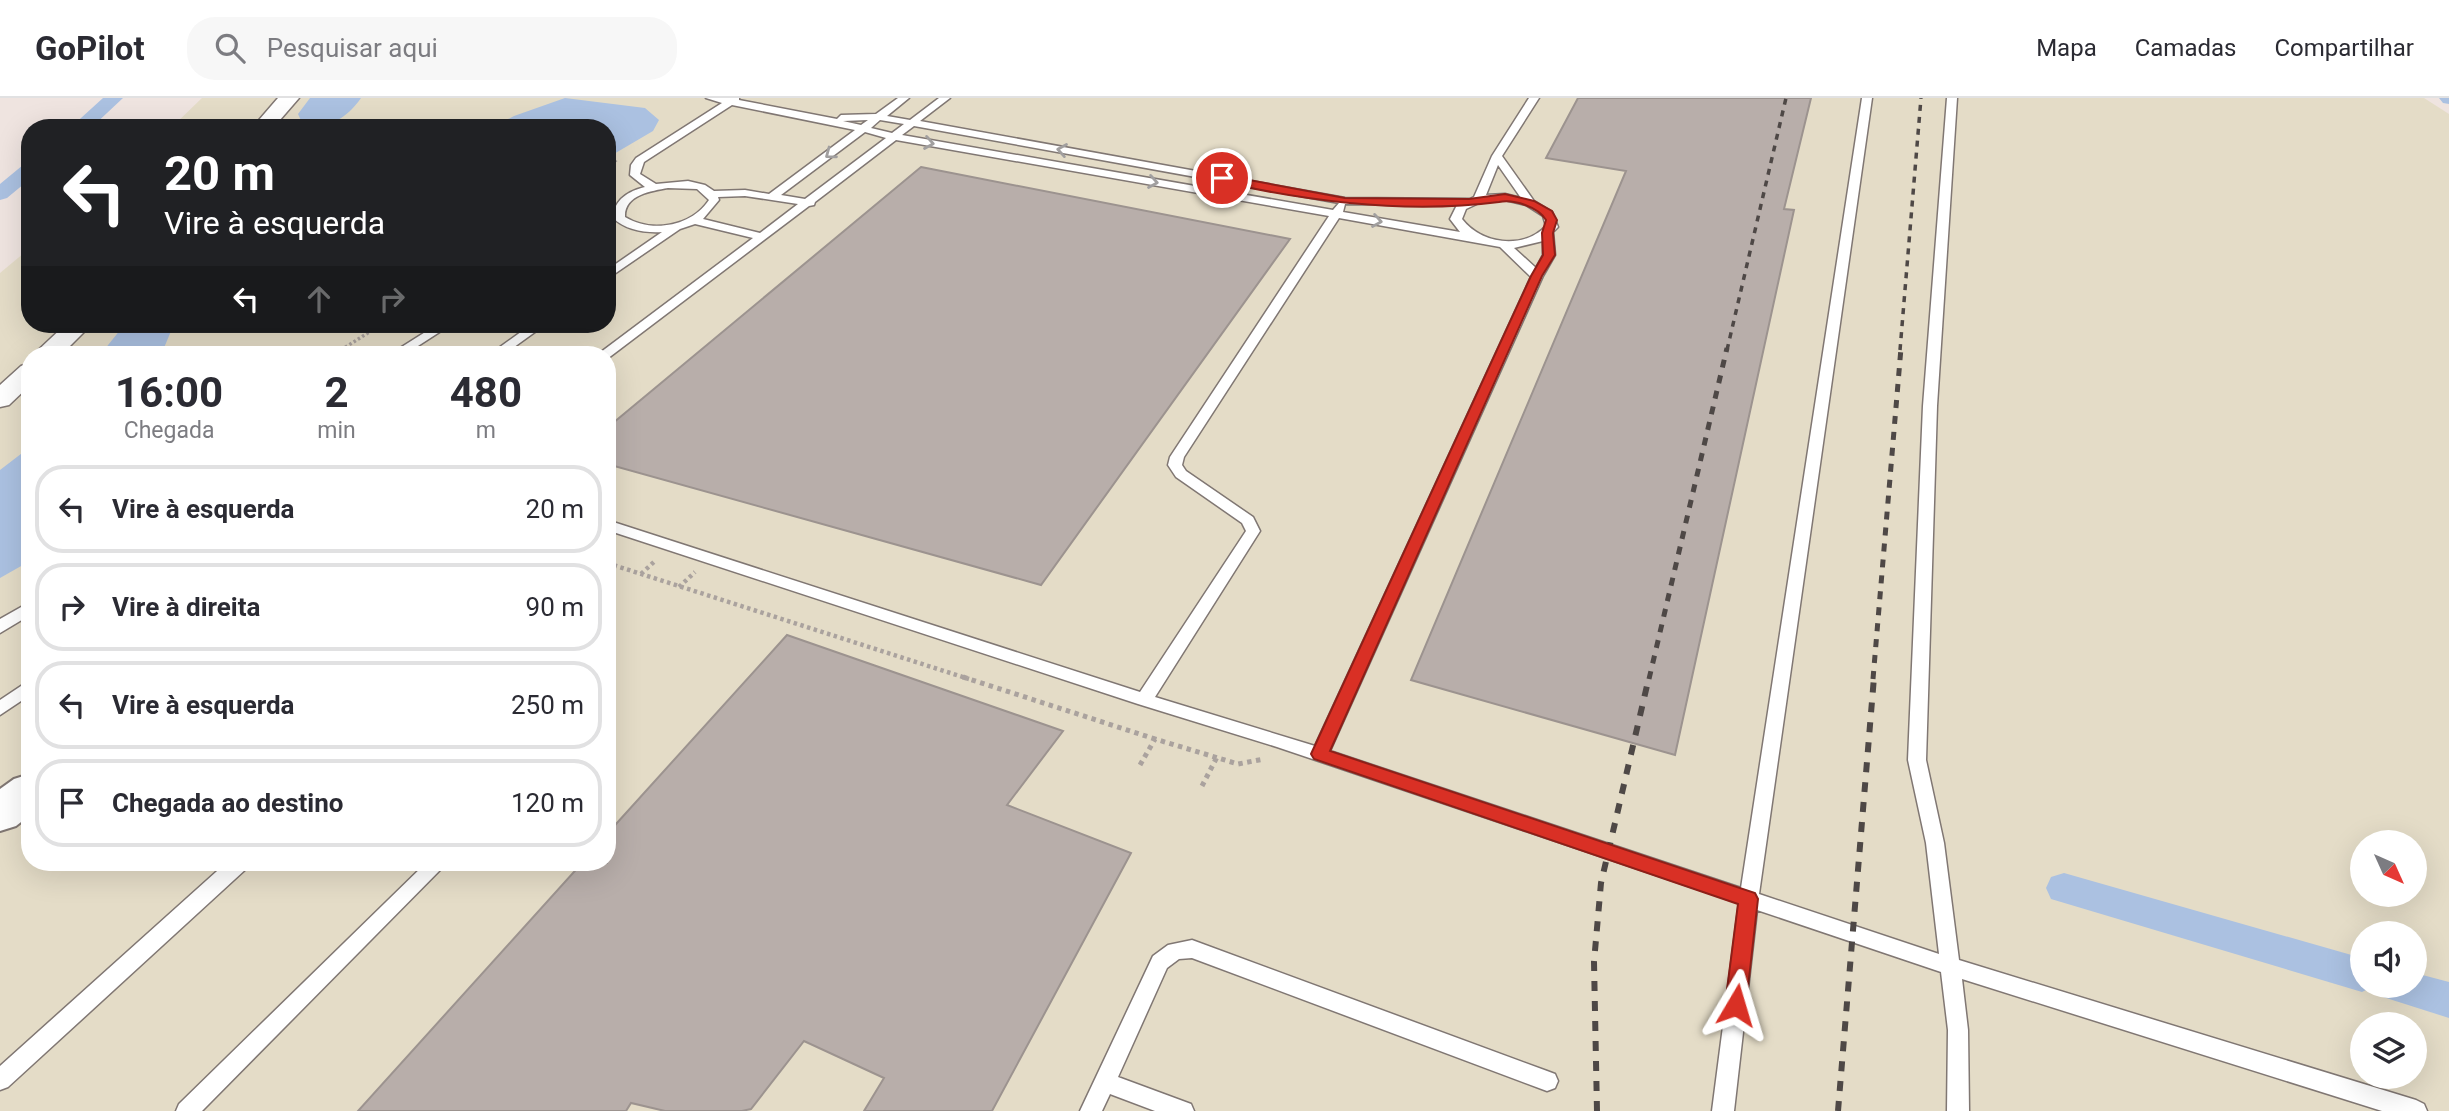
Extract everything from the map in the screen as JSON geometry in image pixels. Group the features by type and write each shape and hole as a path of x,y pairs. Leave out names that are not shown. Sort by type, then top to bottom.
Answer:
{"street":[{"path":"270,119 289,98"},
{"path":"56,346 70,333"},
{"path":"0,399 21,379"},
{"path":"0,813 21,797"}],"lane":[{"path":"711,98 824,119 895,137 1503,244 1530,242 1548,233 1552,227 1548,214 1530,203 1505,197 1474,201 1345,201 878,117 824,119"},
{"path":"773,196 904,98"},
{"path":"616,348 945,98"},
{"path":"1476,238 1466,232 1456,219 1461,207 1474,201 1497,156 1534,98"},
{"path":"1723,1111 1749,899 1867,98"},
{"path":"1952,98 1930,406 1916,760 1935,843 1958,1030 1958,1111"},
{"path":"653,187 635,175 636,165 640,160 733,100"},
{"path":"1497,156 1530,203"},
{"path":"1108,174 1122,160"},
{"path":"619,218 621,204 629,197 653,187 695,185 712,194 745,192 810,203"},
{"path":"619,218 635,227 664,228 680,225 712,207 712,194"},
{"path":"1144,700 1253,531 1248,520 1181,474 1175,465 1177,457 1345,201"},
{"path":"693,220 764,237"},
{"path":"616,270 680,225"},
{"path":"1320,754 1536,276 1549,255 1548,233"},
{"path":"1503,244 1536,276"},
{"path":"410,346 431,333"},
{"path":"508,346 527,333"},
{"path":"616,528 1144,700 1320,754 1949,966 2382,1105 2416,1111"},
{"path":"0,627 21,613"},
{"path":"0,709 21,694"},
{"path":"0,1080 230,871"},
{"path":"187,1111 430,871"},
{"path":"1091,1111 1160,962 1175,951 1192,949 1547,1081"},
{"path":"1105,1082 1183,1111"}],"path":[{"path":"347,346 368,333"},
{"path":"616,566 1238,764"},
{"path":"1140,765 1155,739"},
{"path":"1202,786 1217,758"}],"shaded area":[{"path":"202,98 2424,98 2449,114 2449,1111 0,1111 0,273 21,256 21,333 616,333 616,119 180,119"}],"water":[{"path":"310,98 361,98 339,119 300,119 298,114"},
{"path":"565,98 645,108 659,120 653,131 616,153 616,119 508,119"},
{"path":"118,333 170,333 165,346 107,346"},
{"path":"21,454 21,566 0,578 0,470"}],"building":[{"path":"1578,98 1811,98 1784,209 1794,210 1675,755 1411,680 1626,171 1546,158"},
{"path":"921,167 1290,239 1041,585 616,467 616,421"},
{"path":"787,635 1063,731 1007,805 1131,853 992,1111 864,1111 884,1078 804,1041 751,1109 742,1111 665,1111 631,1103 626,1111 358,1111 575,871 616,871 616,824"}],"waterway":[{"path":"90,119 114,98"},
{"path":"0,194 21,176"},
{"path":"2064,888 2350,971"},
{"path":"2427,994 2449,1000"}],"railway":[{"path":"1727,350 1786,98"},
{"path":"1900,350 1921,98"},
{"path":"1649,679 1727,348"},
{"path":"1873,679 1901,348"},
{"path":"1597,1111 1594,962 1601,883 1649,677"},
{"path":"1838,1111 1874,677"}],"route":[{"path":"1222,178 1345,201 1469,202 1505,197 1530,203 1548,214 1552,220 1548,233 1549,255 1536,276 1320,754 1749,899 1736,1005"}]}
